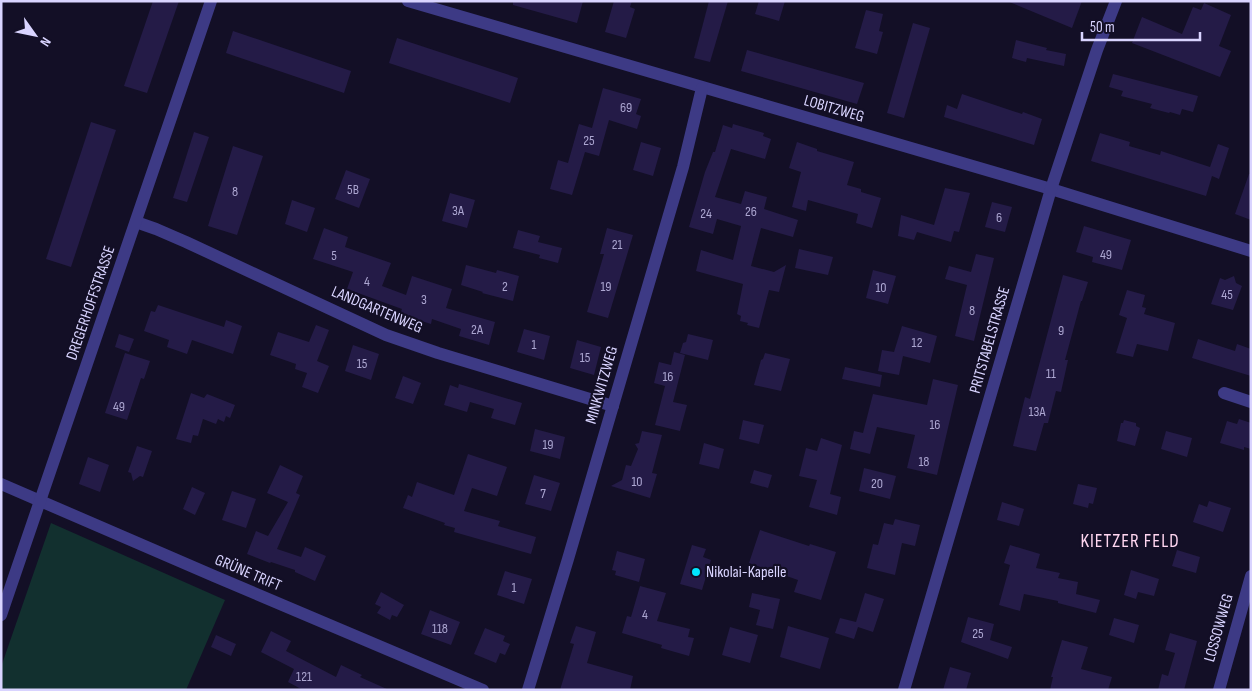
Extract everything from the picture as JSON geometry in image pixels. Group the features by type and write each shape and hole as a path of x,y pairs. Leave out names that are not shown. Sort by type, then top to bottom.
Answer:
{"street":[{"name":"DREGERHOFFSTRASSE","path":"1,615 210,1"},
{"name":"LOBITZWEG","path":"408,1 1051,189 1251,251"},
{"name":"PRITSTABELSTRASSE","path":"904,690 1051,189 1097,50 1116,1"},
{"name":"MINKWITZWEG","path":"528,690 683,167 702,88"},
{"name":"LANDGARTENWEG","path":"136,222 156,228 386,335 613,406"},
{"path":"1224,393 1251,402"},
{"name":"GRÜNE TRIFT","path":"1,484 240,588 482,690"},
{"name":"LOSSOWWEG","path":"1218,690 1251,576"}],"green space":[{"path":"51,523 225,600 186,690 1,690 1,667"}],"building":[{"path":"153,1 179,1 147,93 124,86"},
{"path":"513,1 583,1 577,23 513,5"},
{"path":"614,1 632,1 630,7 635,9 626,38 605,32"},
{"path":"709,1 728,1 710,62 694,58"},
{"path":"759,1 785,1 779,21 755,14"},
{"path":"1007,1 1082,1 1072,28"},
{"path":"1204,3 1231,15 1219,46 1231,51 1220,77 1132,43 1142,17 1182,34 1193,7 1201,10"},
{"path":"866,10 883,14 879,31 883,32 877,54 855,48"},
{"path":"913,23 930,28 904,118 887,113"},
{"path":"233,31 351,71 344,93 226,53"},
{"path":"397,38 518,78 510,103 389,63"},
{"path":"1016,40 1047,48 1046,50 1066,54 1064,66 1027,58 1026,62 1012,58"},
{"path":"747,50 864,83 857,104 741,71"},
{"path":"1113,74 1198,96 1193,112 1182,109 1180,115 1169,113 1150,108 1152,104 1121,96 1123,91 1109,87"},
{"path":"603,88 641,99 636,114 641,116 637,129 609,120 599,156 585,152 572,195 550,189 558,160 568,163 579,124 592,128"},
{"path":"962,94 1042,119 1034,145 944,117 947,105 957,109"},
{"path":"91,122 116,130 71,267 46,259"},
{"path":"733,124 764,133 763,136 771,139 765,159 731,149 715,197 741,204 745,191 767,197 764,209 798,220 793,237 761,228 751,266 774,272 786,265 779,292 769,290 759,328 740,321 741,316 737,314 743,284 696,271 701,250 733,260 741,226 717,219 713,234 689,227 705,172 713,152 715,152 723,125 732,128"},
{"path":"194,132 209,137 187,202 173,198"},
{"path":"1100,133 1130,142 1129,146 1160,155 1161,151 1210,167 1218,144 1229,148 1219,179 1212,176 1206,196 1091,161"},
{"path":"641,142 661,148 653,176 633,170"},
{"path":"797,142 817,149 817,151 854,162 847,185 861,189 861,192 881,198 872,228 856,223 858,214 808,200 806,211 792,207 801,172 789,168"},
{"path":"233,146 263,156 237,235 208,226"},
{"path":"346,170 370,179 359,208 335,199"},
{"path":"1249,174 1251,174 1251,220 1235,214"},
{"path":"945,188 970,193 959,232 954,231 951,242 917,232 914,240 898,236 901,215 934,225"},
{"path":"450,193 475,200 467,228 442,221"},
{"path":"292,200 315,208 307,232 285,224"},
{"path":"992,202 1012,207 1005,232 985,227"},
{"path":"1084,226 1131,240 1122,270 1092,262 1093,257 1076,252"},
{"path":"324,228 348,237 345,247 391,263 382,286 406,295 412,276 452,289 446,308 495,322 489,345 459,336 461,329 432,319 431,324 400,314 402,309 347,289 353,272 313,259"},
{"path":"607,228 633,235 608,318 587,312 604,254 600,254"},
{"path":"518,230 540,236 538,242 562,248 558,263 539,258 540,255 513,248"},
{"path":"799,249 833,257 828,275 795,268"},
{"path":"976,254 994,258 974,341 955,336 967,285 945,279 949,266 971,272"},
{"path":"466,265 496,273 497,270 519,276 513,301 461,285"},
{"path":"873,270 896,276 888,304 866,298"},
{"path":"1063,275 1088,282 1065,360 1068,360 1061,392 1056,391 1048,423 1044,423 1036,451 1013,446 1025,397 1030,399"},
{"path":"1234,276 1236,283 1242,286 1233,310 1211,304 1220,278 1225,280"},
{"path":"1127,290 1145,295 1142,307 1146,308 1144,314 1175,323 1168,351 1137,344 1133,357 1116,353 1127,318 1119,315"},
{"path":"158,305 224,327 226,320 242,326 233,354 192,340 187,354 167,347 169,340 144,331 151,311 155,312"},
{"path":"316,325 329,330 317,361 329,366 318,393 302,387 307,373 295,369 296,364 270,355 278,332 309,342"},
{"path":"902,326 937,336 930,363 903,356 899,375 878,371 882,350 894,352"},
{"path":"524,329 550,336 544,360 517,352"},
{"path":"119,334 134,339 129,352 115,347"},
{"path":"688,334 713,340 708,360 680,353"},
{"path":"1198,339 1235,351 1237,344 1251,349 1251,376 1192,358"},
{"path":"577,340 601,347 594,375 570,368"},
{"path":"353,345 379,354 371,380 345,371"},
{"path":"674,352 685,355 673,402 687,405 680,431 655,425 665,386 654,383 659,362 671,365"},
{"path":"125,353 150,361 144,379 141,378 127,420 105,413"},
{"path":"765,353 790,359 781,391 754,385 761,360"},
{"path":"845,367 882,375 880,387 842,379"},
{"path":"403,376 421,383 413,404 395,398"},
{"path":"933,379 958,385 937,475 907,468 915,435 877,427 870,454 850,449 854,431 863,433 873,394 927,405"},
{"path":"459,384 522,403 515,425 491,418 494,409 470,402 467,412 444,405 450,385 458,388"},
{"path":"191,393 204,398 207,394 235,405 230,418 226,416 224,422 218,419 216,424 203,419 198,436 193,435 191,443 176,439"},
{"path":"1239,419 1251,423 1251,449 1244,447 1244,450 1220,443 1227,421 1237,424"},
{"path":"743,420 764,425 759,444 739,439"},
{"path":"1124,420 1136,423 1136,426 1140,428 1135,446 1117,441 1121,423"},
{"path":"535,429 565,437 560,459 530,451"},
{"path":"642,431 662,435 652,473 657,474 650,498 611,486 622,480 626,465 631,466 638,449 635,444 639,443"},
{"path":"1166,431 1192,438 1187,457 1161,449"},
{"path":"821,438 842,445 830,494 841,497 837,515 809,507 817,480 799,476 806,448 817,451"},
{"path":"704,443 724,449 719,469 699,464"},
{"path":"137,446 152,451 143,477 140,476 133,481 131,473 128,472"},
{"path":"468,454 507,467 497,496 472,488 464,511 500,521 498,526 536,537 531,554 454,532 455,528 444,525 445,523 403,508 408,495 412,497 417,482 454,495"},
{"path":"88,457 109,465 100,492 79,484"},
{"path":"280,465 303,476 296,493 300,495 277,549 301,557 305,547 326,556 315,581 295,572 295,570 247,554 256,531 268,536 288,502 267,493"},
{"path":"864,468 896,476 890,499 859,491"},
{"path":"754,470 772,475 768,488 750,483"},
{"path":"534,475 560,483 551,511 525,504"},
{"path":"1078,484 1097,488 1093,504 1089,503 1088,508 1073,504"},
{"path":"192,487 205,493 195,515 183,509"},
{"path":"232,491 256,499 246,528 222,520"},
{"path":"1209,501 1231,508 1223,532 1193,522 1199,504 1207,507"},
{"path":"1002,502 1024,509 1019,526 997,520"},
{"path":"895,519 920,525 915,546 902,543 895,575 867,568 873,544 878,545 884,523 893,525"},
{"path":"760,530 809,546 810,544 836,552 821,600 794,592 798,580 749,563"},
{"name":"Nikolai-Kapelle","path":"692,545 706,549 703,557 711,560 702,590 680,584"},
{"path":"1010,545 1040,554 1036,568 1060,573 1058,578 1078,582 1076,594 1100,600 1096,613 1058,603 1058,601 1024,594 1020,611 999,605 1010,565 1004,563"},
{"path":"1177,550 1200,557 1196,573 1172,566"},
{"path":"617,551 645,559 639,582 615,575 616,571 612,570"},
{"path":"1131,570 1159,579 1154,596 1138,592 1136,599 1124,595"},
{"path":"505,571 532,579 524,604 497,595"},
{"path":"640,586 666,593 657,621 690,629 688,637 694,638 689,656 661,648 662,645 622,633 627,616 631,617"},
{"path":"381,592 404,605 397,617 392,615 390,620 377,613 381,607 375,604"},
{"path":"752,593 780,599 773,629 756,625 760,610 749,607"},
{"path":"865,593 884,599 873,632 858,627 854,639 835,633 840,618 856,622"},
{"path":"430,610 460,622 451,645 421,634"},
{"path":"968,617 994,624 990,640 1012,647 1008,659 961,642"},
{"path":"1114,618 1139,625 1134,643 1109,635"},
{"path":"576,626 596,632 587,663 633,676 630,690 560,690 574,644 570,643"},
{"path":"788,626 829,638 820,669 780,657"},
{"path":"730,627 758,635 750,663 722,655"},
{"path":"485,628 505,636 503,641 510,644 505,655 500,653 496,663 474,654"},
{"path":"271,631 291,641 286,651 336,677 341,665 362,675 360,677 389,690 303,690 288,682 294,669 261,652"},
{"path":"1170,633 1197,641 1184,690 1158,690 1162,674 1168,676 1175,653 1165,650"},
{"path":"216,635 236,644 231,656 211,647"},
{"path":"1062,640 1088,647 1081,669 1112,677 1108,690 1050,690 1053,677 1051,677"},
{"path":"950,667 971,673 966,690 943,690"}],"place":[{"name":"Nikolai-Kapelle","path":"696,572"}],"district":[{"name":"KIETZER FELD","path":"1130,541"}]}
